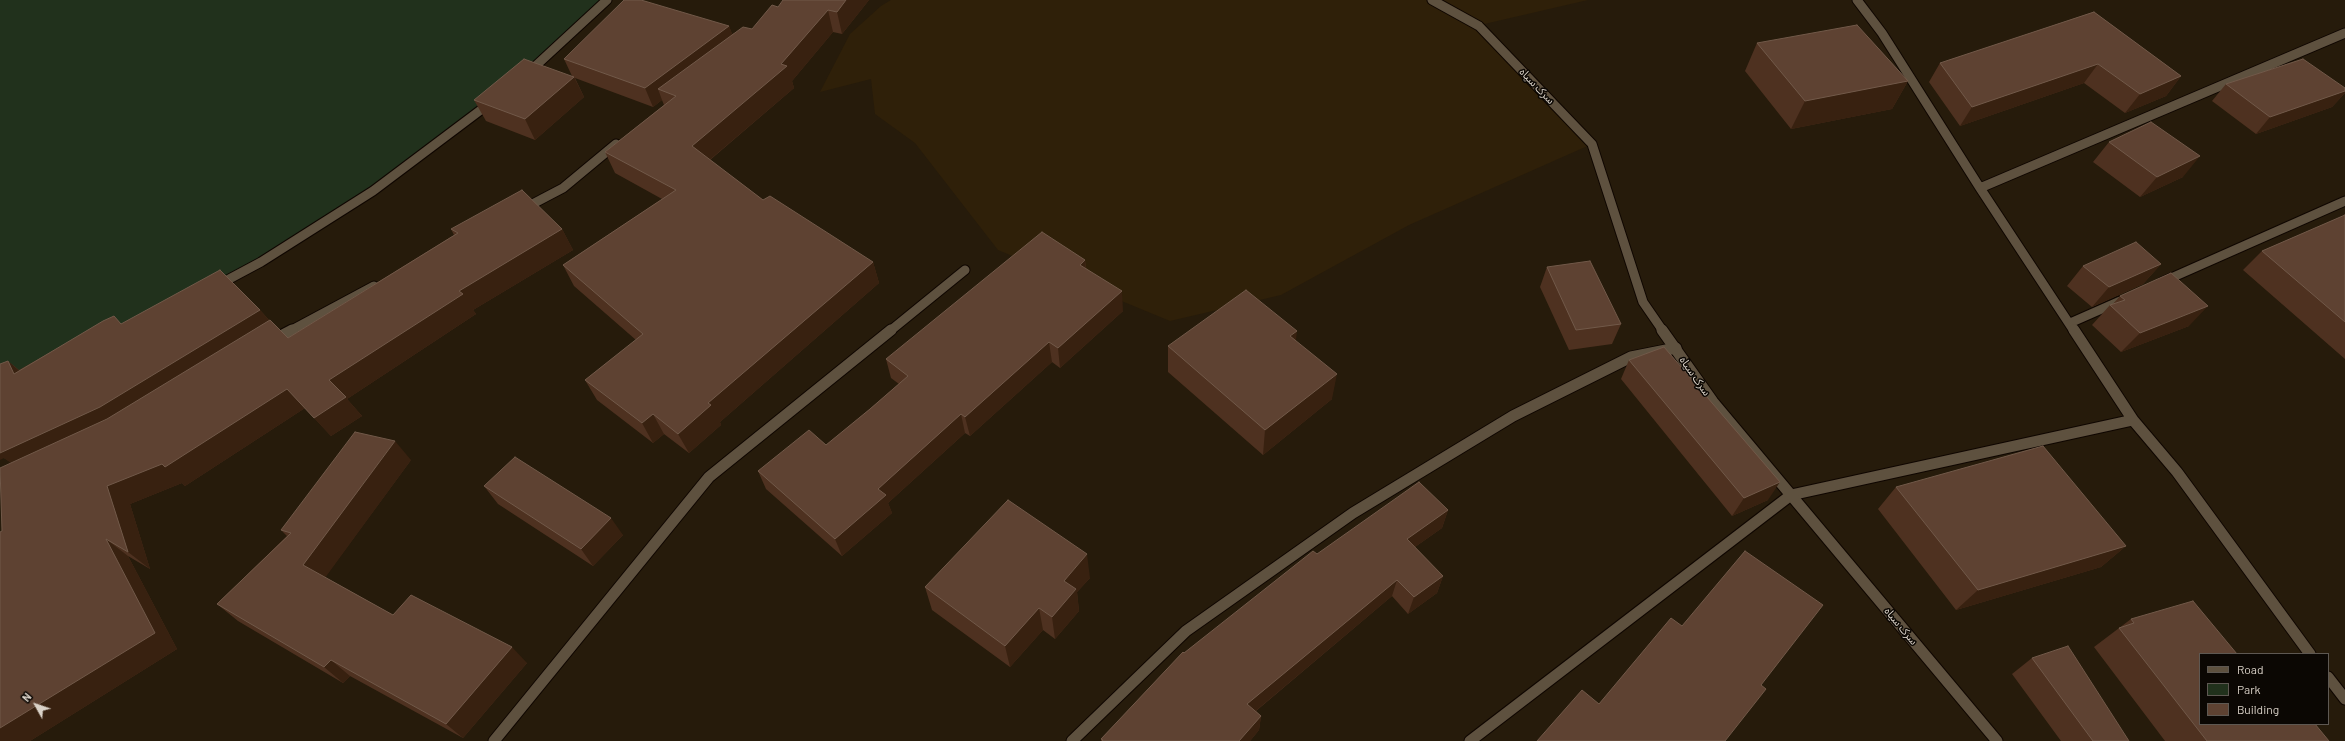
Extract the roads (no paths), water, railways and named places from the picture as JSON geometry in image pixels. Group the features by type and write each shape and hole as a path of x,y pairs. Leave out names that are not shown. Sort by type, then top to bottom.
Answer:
{"street":[{"path":"524,77 608,0"},
{"name":"سرک سیاه","path":"1432,0 1479,26 1592,144 1643,302 1713,402 1995,740"},
{"path":"1857,0 1882,33 1980,188 2133,420 2178,472 2309,653"},
{"path":"1980,188 2345,32"},
{"path":"207,291 261,262 373,191 499,96"},
{"path":"513,214 563,188 622,139"},
{"path":"2150,288 2345,201"},
{"path":"494,741 709,477 965,270"},
{"path":"267,344 294,327 386,280"},
{"path":"2070,323 2128,298"},
{"path":"1072,741 1186,631 1353,513 1513,416 1631,357 1676,348"},
{"path":"1470,741 1791,494 2133,420"},
{"path":"2329,678 2345,699"}]}
